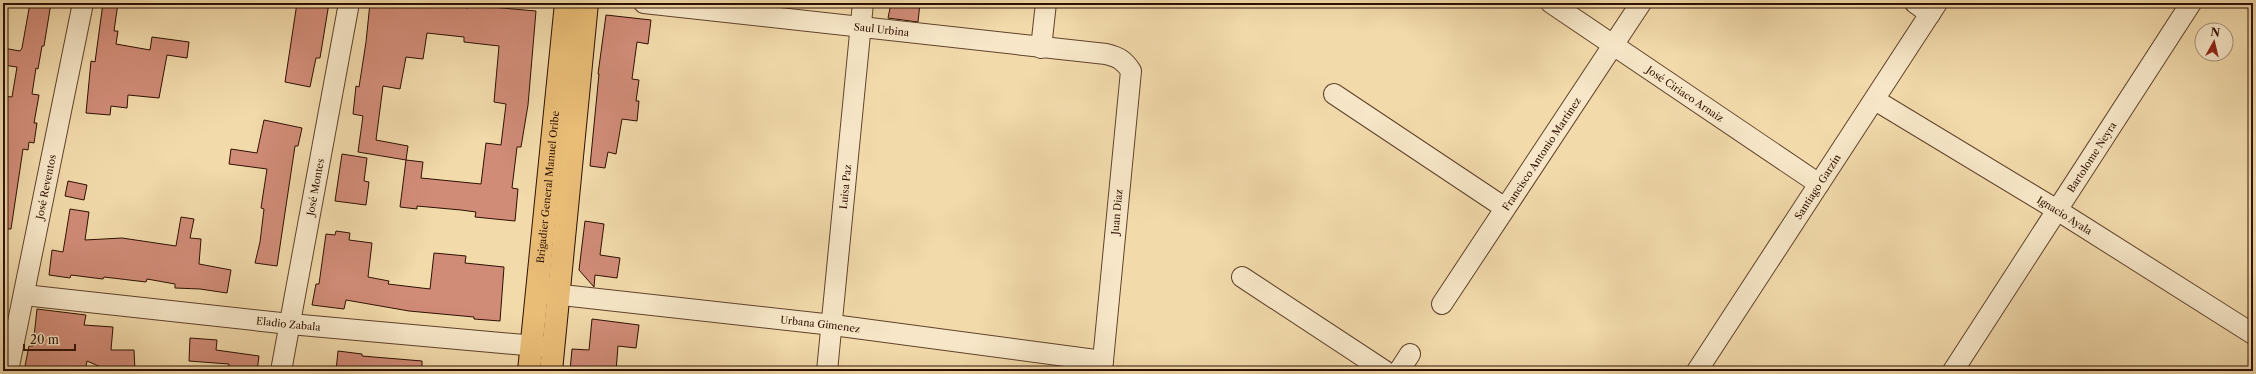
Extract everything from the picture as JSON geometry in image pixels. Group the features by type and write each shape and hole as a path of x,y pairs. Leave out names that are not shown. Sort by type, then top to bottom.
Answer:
{"main road":[{"name":"Brigadier General Manuel Oribe","path":"551,371 542,347 537,292 566,3"},
{"name":"Brigadier General Manuel Oribe","path":"529,371 542,347 559,294 587,3"}],"street":[{"name":"José Reventos","path":"8,371 83,3"},
{"name":"José Montes","path":"281,371 349,3"},
{"name":"Saul Urbina","path":"644,3 1118,57"},
{"name":"Luisa Paz","path":"827,371 833,325 863,3"},
{"path":"1040,48 1046,3"},
{"name":"José Ciriaco Arnaiz","path":"1551,3 1819,184"},
{"name":"Francisco Antonio Martínez","path":"1442,304 1615,46 1641,3"},
{"name":"Bartolome Neyra","path":"1953,371 2191,3"},
{"name":"Santiago Garzín","path":"1697,371 1875,100 1927,7"},
{"name":"Juan Diaz","path":"1103,366 1131,71 1126,63 1118,57"},
{"path":"1334,94 1505,208"},
{"name":"Ignacio Ayala","path":"1875,100 2057,210 2253,334"},
{"path":"1242,277 1385,371"},
{"name":"Urbana Gimenez","path":"537,292 833,325 1103,366"},
{"name":"Eladio Zabala","path":"24,295 290,324 542,347"},
{"path":"1399,371 1410,354"}],"building":[{"path":"30,3 51,3 44,46 42,46 38,69 36,68 32,94 39,95 34,123 37,123 34,143 29,142 28,150 23,149 11,229 3,229 3,142 6,115 3,115 3,96 12,97 17,67 3,65 3,48 20,51 22,48"},
{"path":"103,3 118,3 114,31 118,31 116,44 150,50 152,37 189,42 187,58 167,55 159,98 128,95 127,108 111,106 110,115 86,113 91,61 95,62"},
{"path":"297,3 329,3 320,58 316,58 310,87 285,82"},
{"path":"370,3 431,3 468,8 468,5 536,11 528,105 521,147 517,147 512,188 518,189 515,221 475,217 476,212 461,210 417,206 417,209 400,207 406,160 358,152 363,116 353,114 356,86 359,87","holes":["427,33 464,37 464,42 499,46 494,102 506,104 501,145 486,143 481,184 421,178 423,162 406,160 408,146 376,140 383,86 400,89 406,57 423,59"]},
{"path":"891,3 920,3 918,22 888,18"},
{"path":"606,15 651,20 648,44 637,42 632,79 639,80 636,101 639,101 637,121 622,119 616,154 608,152 605,168 590,166 598,74"},
{"path":"264,120 302,128 298,146 295,146 277,266 255,263 260,242 264,209 261,208 267,169 229,164 231,149 257,153"},
{"path":"342,154 367,158 364,181 369,182 366,205 335,201"},
{"path":"68,181 87,185 84,200 65,196"},
{"path":"70,209 89,212 85,240 122,238 176,246 181,217 194,219 190,238 201,239 199,264 231,270 227,293 200,289 175,288 175,284 147,279 146,282 104,277 103,279 71,275 70,278 49,275 52,250 63,252"},
{"path":"585,221 604,224 600,255 620,258 617,278 595,275 594,287 579,270"},
{"path":"336,231 350,233 349,240 372,243 368,277 389,281 388,284 430,289 434,253 466,256 465,263 504,267 500,321 409,311 346,300 344,309 312,305 316,284 319,284 326,234 335,235"},
{"path":"37,309 86,315 84,325 113,327 111,350 134,350 135,371 110,371 87,361 85,371 57,367 56,371 24,371 29,346 33,346"},
{"path":"592,319 639,325 636,348 618,346 616,371 570,371 572,349 589,350"},
{"path":"190,338 217,340 216,350 259,356 257,371 228,371 229,364 189,361"},
{"path":"338,351 362,354 362,356 422,361 422,371 336,371"}]}
